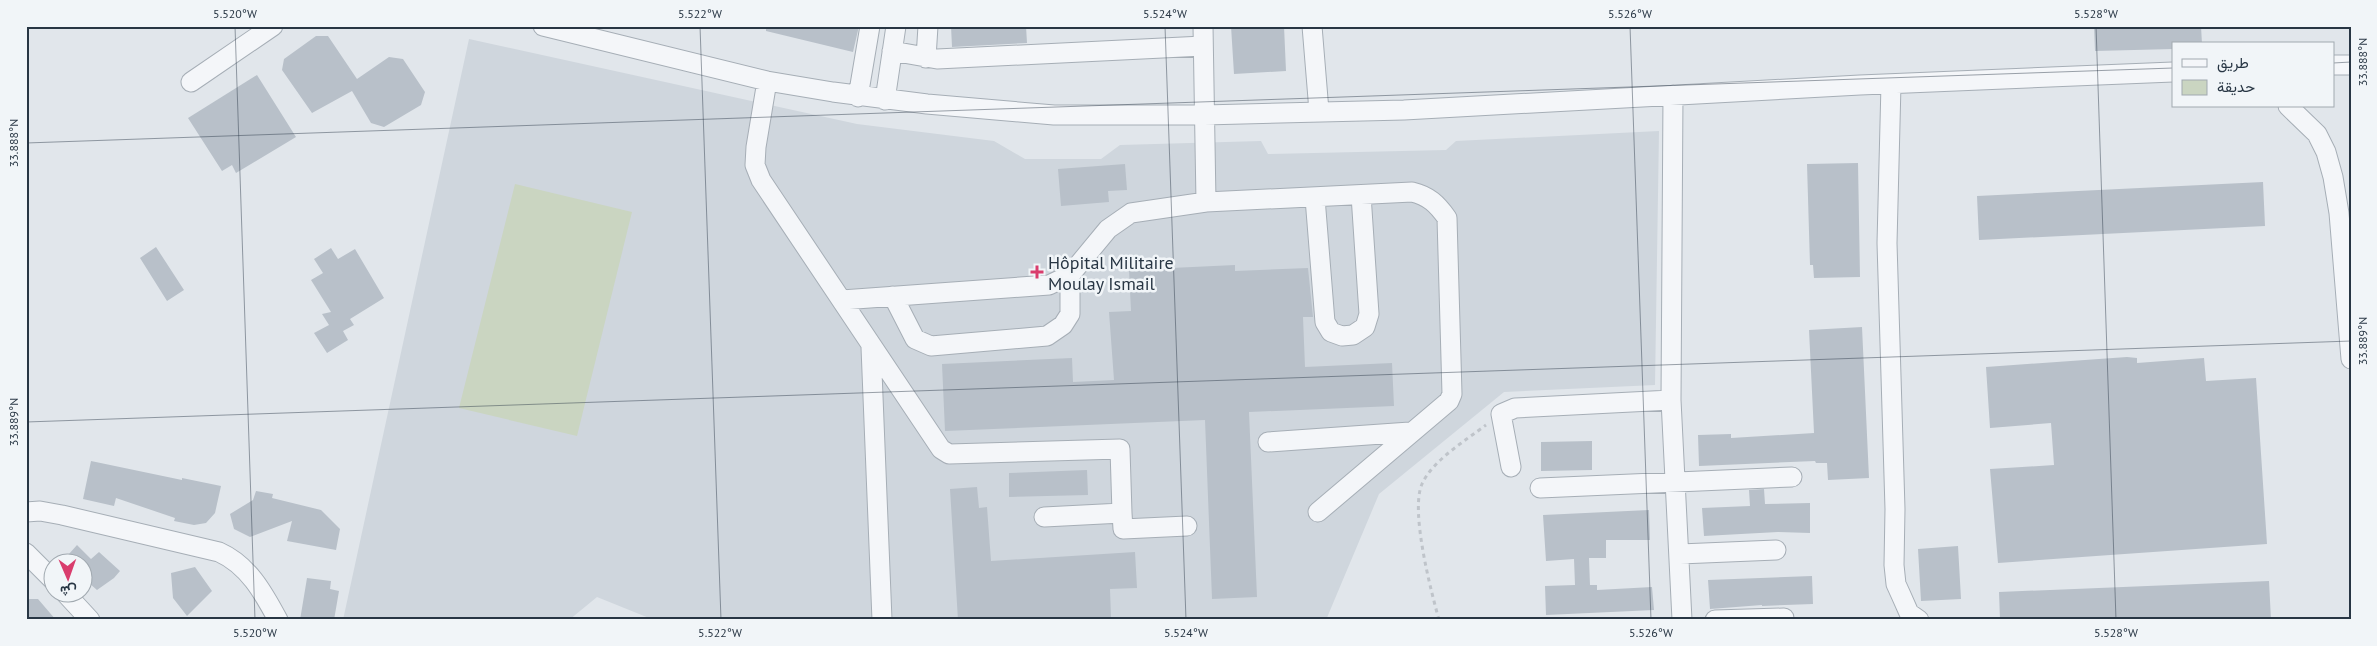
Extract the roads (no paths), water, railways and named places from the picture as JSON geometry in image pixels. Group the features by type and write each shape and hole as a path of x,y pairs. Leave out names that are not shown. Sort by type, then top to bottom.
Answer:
{"street":[{"path":"191,82 273,26"},
{"path":"543,26 767,80 858,96 1054,115 1204,116 1319,111 1404,110 1891,84 2172,72"},
{"path":"858,96 870,26"},
{"path":"885,100 896,26"},
{"path":"926,58 928,26"},
{"path":"1203,26 1206,202"},
{"path":"1312,26 1319,111"},
{"path":"892,51 937,59 1203,46"},
{"path":"2334,65 2351,65"},
{"path":"767,80 756,147 755,166 761,180 941,449 950,454 1120,449 1123,529 1187,526"},
{"path":"1891,84 1887,243 1895,510 1894,565 1896,584 1901,596 1909,613 1919,620"},
{"path":"1673,95 1671,400 1682,620"},
{"path":"2303,113 2318,134 2326,152 2345,212 2351,359"},
{"path":"842,300 1049,285 1070,275 1108,229 1131,213 1206,202 1315,198 1396,192 1412,192 1425,195 1434,202 1447,218 1452,394 1449,401 1410,432 1318,512"},
{"path":"1315,198 1325,322 1332,332 1342,336 1353,335 1366,327 1369,314 1361,195"},
{"path":"894,296 914,339 931,346 1047,336 1063,325 1070,314 1070,275"},
{"path":"871,347 882,620"},
{"path":"1511,466 1501,414 1515,408 1671,400"},
{"path":"1268,442 1410,432"},
{"path":"1540,488 1792,477"},
{"path":"26,512 40,511 62,515 219,552 230,557 250,574 278,620"},
{"path":"1044,517 1122,513"},
{"path":"1680,554 1776,550"},
{"path":"26,553 42,569"},
{"path":"75,604 90,620"},
{"path":"1714,620 1784,618"}],"place":[{"name":"Hôpital Militaire Moulay Ismail","path":"1037,272"}]}
